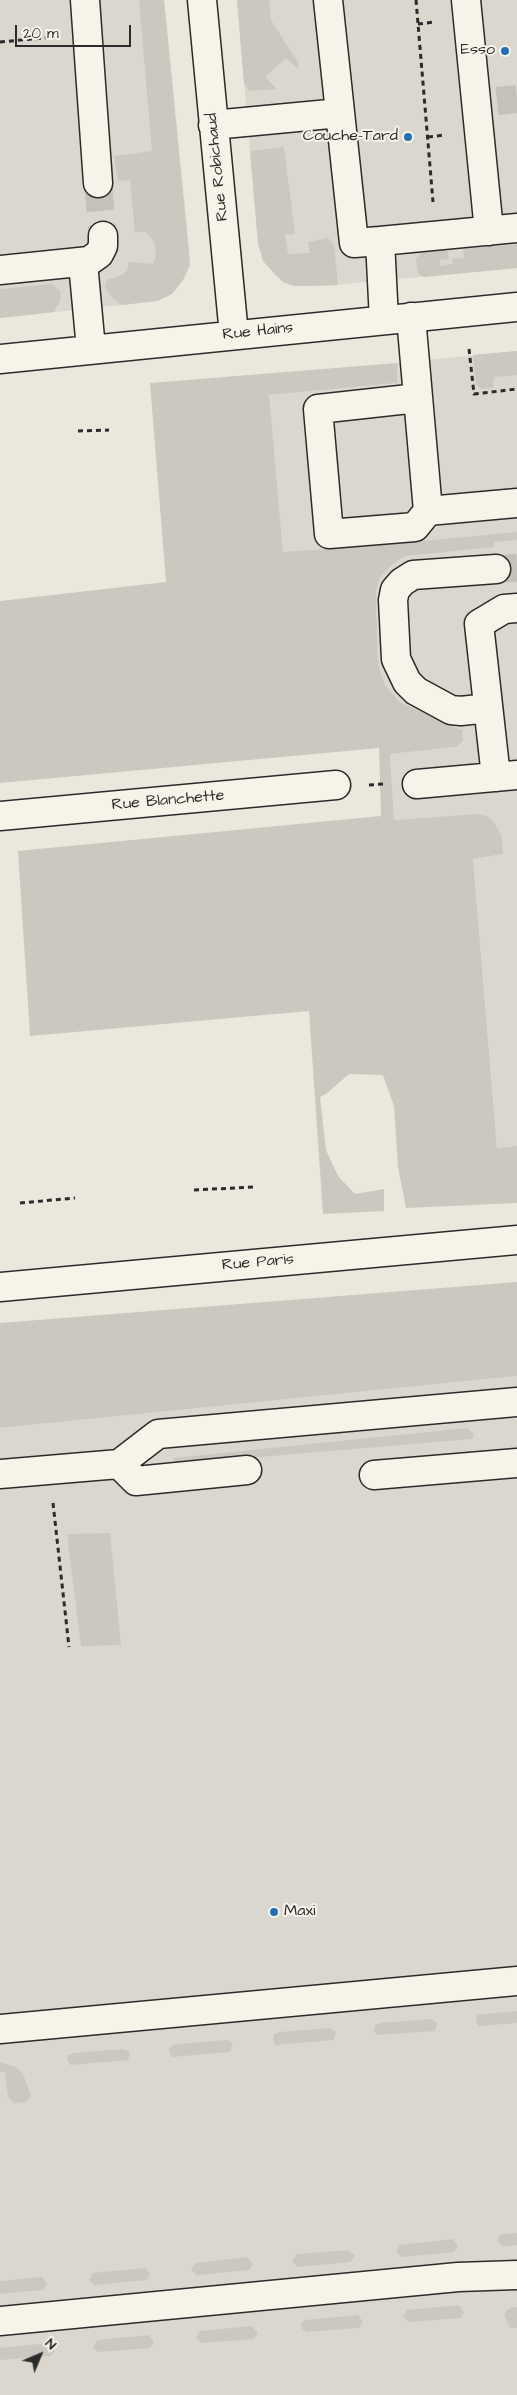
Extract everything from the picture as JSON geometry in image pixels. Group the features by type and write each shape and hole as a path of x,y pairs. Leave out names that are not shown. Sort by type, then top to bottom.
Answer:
{"street":[{"path":"85,0 98,183"},
{"name":"Rue Robichaud","path":"202,0 234,335"},
{"path":"328,0 354,243 517,228"},
{"path":"466,0 487,102 489,231"},
{"path":"213,125 340,112"},
{"path":"0,270 94,260 100,254 103,246 103,236"},
{"path":"380,241 384,320"},
{"path":"82,262 91,349"},
{"name":"Rue Hains","path":"0,359 517,307"},
{"path":"411,317 428,511 415,527 329,534 318,409 418,398"},
{"path":"428,511 517,503"},
{"path":"488,708 461,712 451,710 416,691 407,682 396,659 393,600 395,590 402,582 413,575 496,570"},
{"path":"417,784 507,776 488,708 479,624 504,609 517,608"},
{"name":"Rue Blanchette","path":"0,816 336,785"},
{"name":"Rue Paris","path":"0,1287 517,1240"},
{"path":"0,1474 119,1464 158,1434 517,1402"},
{"path":"374,1475 517,1463"},
{"path":"119,1464 136,1481 247,1470"},
{"path":"0,2029 517,1981"},
{"path":"0,2321 458,2276 517,2275"}],"path":[{"path":"416,0 433,198"},
{"path":"469,349 474,394 517,390"},
{"path":"78,432 109,430"},
{"path":"336,785 417,784"},
{"path":"194,1190 255,1187"},
{"path":"20,1203 74,1198"},
{"path":"57,1532 69,1647"}],"shaded area":[{"path":"0,0 164,0 190,265 183,280 172,294 157,301 0,318"},
{"path":"139,0 164,0 190,265 183,280 172,294 157,301 122,305 111,297 105,286 107,280 120,276 127,271 129,262 153,264 156,255 154,242 145,231 135,233 130,180 118,181 114,156 152,151"},
{"path":"237,0 517,0 517,268 323,286 294,286 283,282 275,275 263,261 258,243"},
{"path":"237,0 269,0 271,20 299,64 297,68 286,58 265,77 277,89 250,91 244,84"},
{"path":"284,147 295,234 285,235 288,254 310,253 308,242 328,238 334,245 338,285 294,286 283,282 263,261 258,243 250,151"},
{"path":"517,244 517,268 424,277 418,274 416,259 421,253 447,250 449,259 440,260 440,266 453,264 452,259 464,258 463,249"},
{"path":"52,284 60,291 61,298 54,312 0,318 0,289"},
{"path":"517,351 517,1146 497,1148 473,859 503,854 494,823 486,816 475,814 394,820 390,754 456,747 462,730 400,702 385,685 378,664 376,591 380,577 283,553 268,395 397,383 397,363"},
{"path":"517,351 517,375 494,377 493,388 481,389 476,384 473,355"},
{"path":"397,363 397,383 269,395 283,552 360,547 517,532 517,540 494,542 494,547 405,556 392,564 380,577 376,591 378,664 385,685 400,702 462,730 463,741 456,747 390,754 394,820 475,814 487,816 494,822 501,835 503,854 473,859 497,1148 517,1146 517,1203 406,1208 398,1167 394,1106 383,1075 349,1074 320,1097 326,1150 338,1176 355,1194 384,1189 384,1211 323,1214 309,1011 30,1036 18,851 381,816 379,748 0,783 0,601 166,582 150,383"},
{"path":"517,1282 517,1376 0,1428 0,1323"},
{"path":"517,1376 517,2395 0,2395 0,1428"},
{"path":"467,1428 474,1434 472,1439 177,1464 173,1458"},
{"path":"110,1533 121,1645 81,1646 67,1534"},
{"path":"517,2011 517,2023 479,2026 476,2021 477,2015"},
{"path":"431,2019 437,2023 435,2031 377,2035 374,2031 375,2025 381,2023"},
{"path":"330,2028 336,2032 334,2040 275,2045 273,2039 274,2034 280,2032"},
{"path":"227,2040 233,2043 230,2052 172,2057 169,2051 171,2046 177,2044"},
{"path":"124,2049 130,2052 128,2060 70,2065 67,2060 68,2055 74,2053"},
{"path":"0,2062 16,2067 23,2074 31,2096 26,2102 14,2103 8,2097 5,2072 0,2072"},
{"path":"517,2233 517,2245 504,2247 498,2242 498,2238 502,2234"},
{"path":"453,2239 458,2246 454,2252 402,2257 396,2252 400,2245"},
{"path":"349,2250 355,2256 350,2262 298,2267 292,2262 297,2254"},
{"path":"248,2257 253,2265 249,2270 197,2275 191,2270 195,2263"},
{"path":"145,2268 150,2274 146,2280 94,2285 89,2280 93,2273"},
{"path":"42,2277 47,2284 43,2290 0,2294 0,2281"},
{"path":"459,2305 464,2312 461,2318 409,2322 403,2317 407,2310"},
{"path":"512,2307 517,2307 517,2328 510,2328 504,2315"},
{"path":"358,2315 363,2322 359,2328 307,2332 301,2328 301,2324 305,2320"},
{"path":"252,2326 258,2333 254,2339 202,2343 196,2338 200,2331"},
{"path":"149,2335 154,2342 150,2348 98,2352 93,2347 97,2340"},
{"path":"50,2343 55,2350 51,2356 0,2360 0,2348"}],"tunnel":[{"path":"497,101 517,99"},
{"path":"98,183 103,236"},
{"path":"496,569 517,568"}],"place":[{"name":"Esso","path":"505,51"},
{"name":"Couche-Tard","path":"408,137"},
{"name":"Maxi","path":"274,1912"}]}
